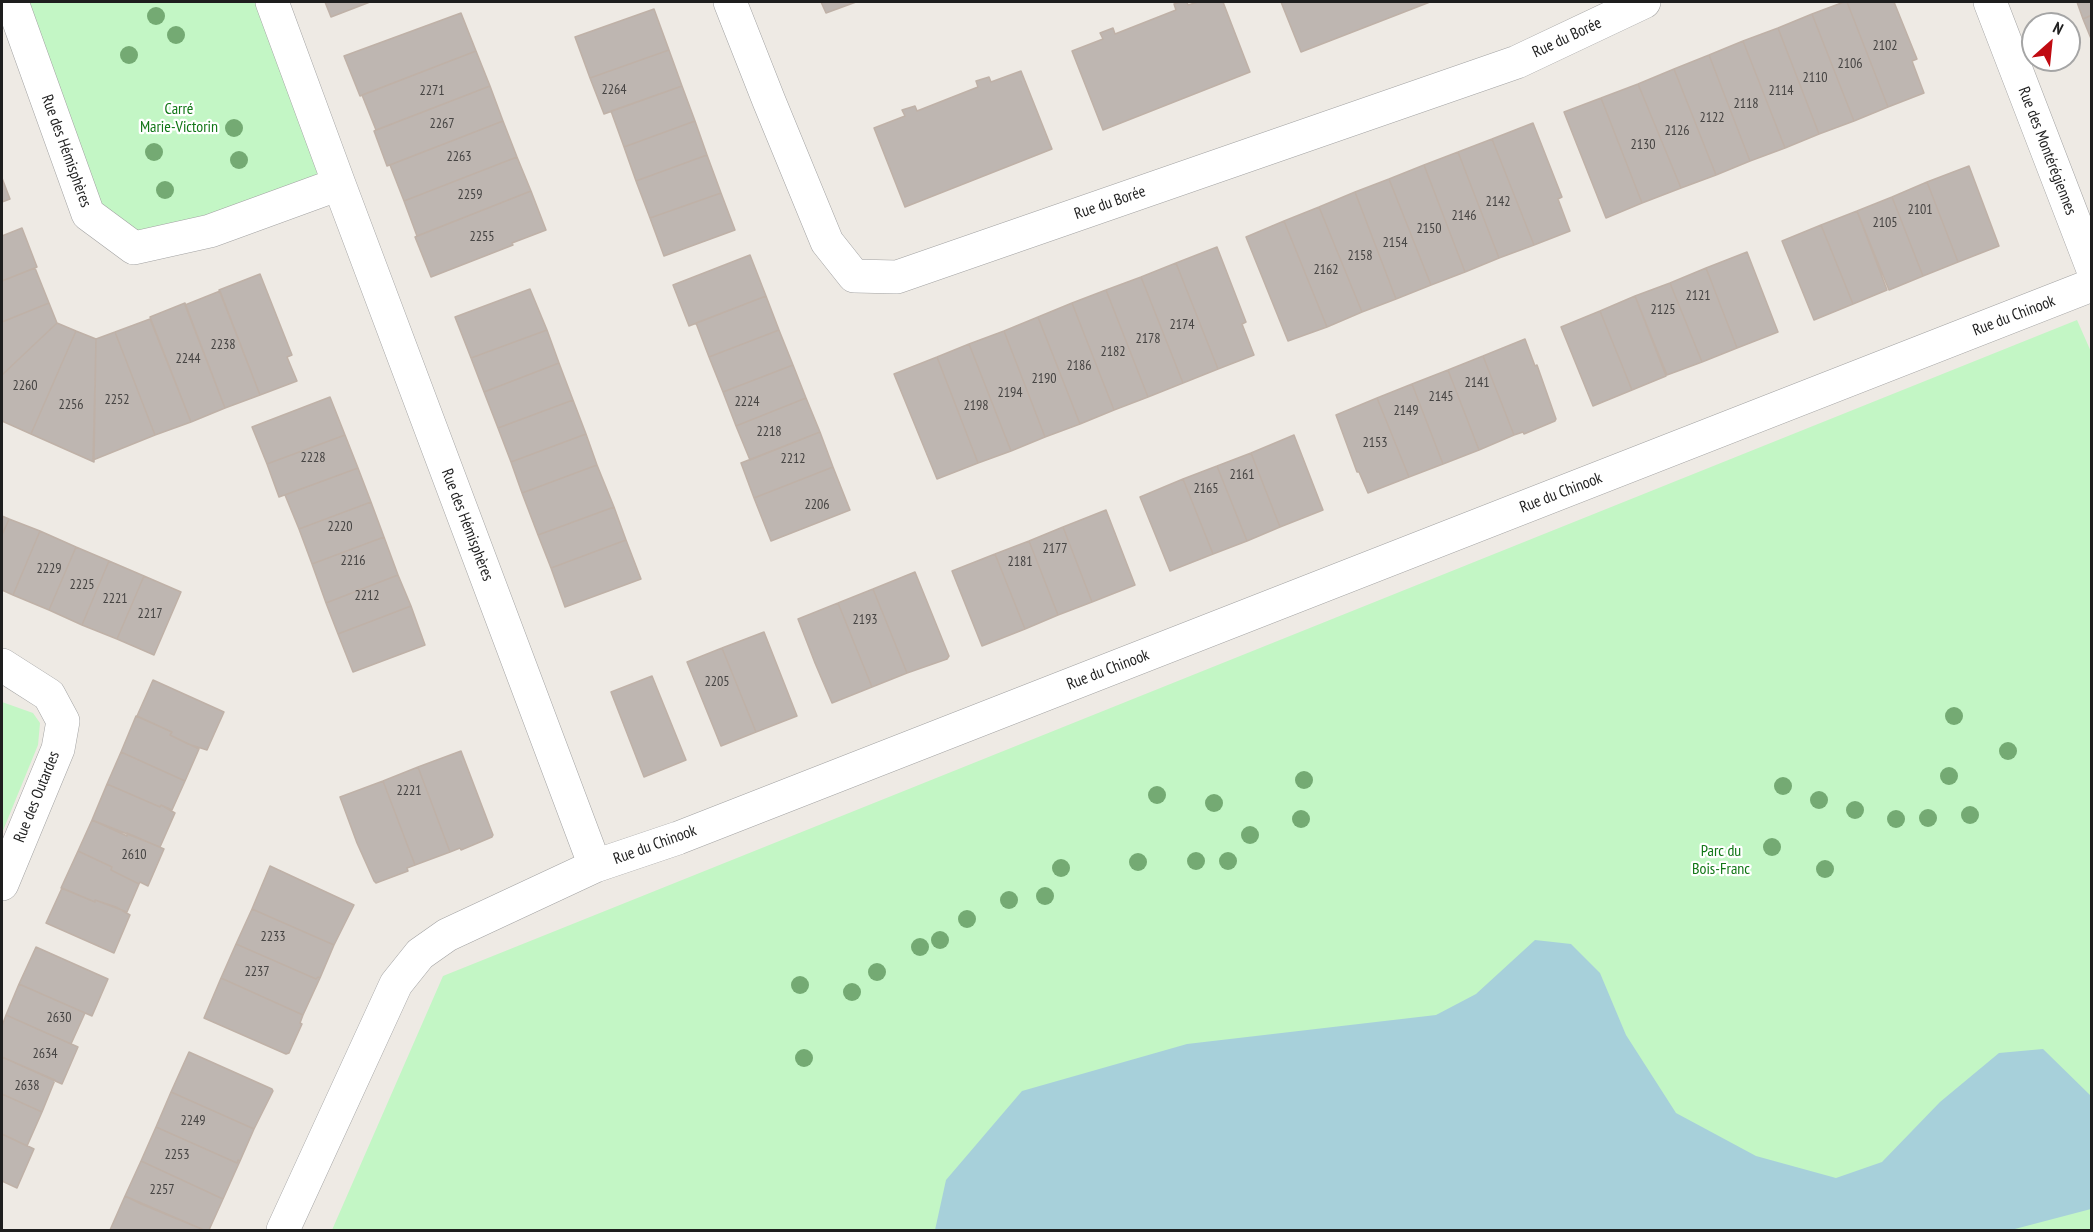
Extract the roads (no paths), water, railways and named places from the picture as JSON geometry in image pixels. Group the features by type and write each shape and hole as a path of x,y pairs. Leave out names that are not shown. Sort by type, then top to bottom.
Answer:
{"street":[{"name":"Rue des Hémisphères","path":"12,2 88,214 134,248 210,231 339,184"},
{"name":"Rue des Hémisphères","path":"272,2 596,866"},
{"name":"Rue du Borée","path":"730,2 827,242 854,276 897,277 1517,62 1644,2"},
{"name":"Rue des Montérégiennes","path":"1990,2 2091,267"},
{"name":"Rue du Chinook","path":"283,1230 396,984 420,954 447,935 596,866 678,838 2091,285"},
{"name":"Rue des Outardes","path":"2,665 49,695 63,721 58,749 2,884"}],"water":[{"path":"1535,940 1571,944 1600,973 1626,1035 1676,1113 1756,1156 1836,1178 1882,1162 1940,1102 1999,1053 2043,1049 2091,1096 2091,1209 2011,1230 935,1230 946,1180 1022,1091 1187,1044 1436,1015 1476,994"}],"park label":[{"name":"Carré Marie-Victorin","path":"179,118"},
{"name":"Parc du Bois-Franc","path":"1721,860"}]}
